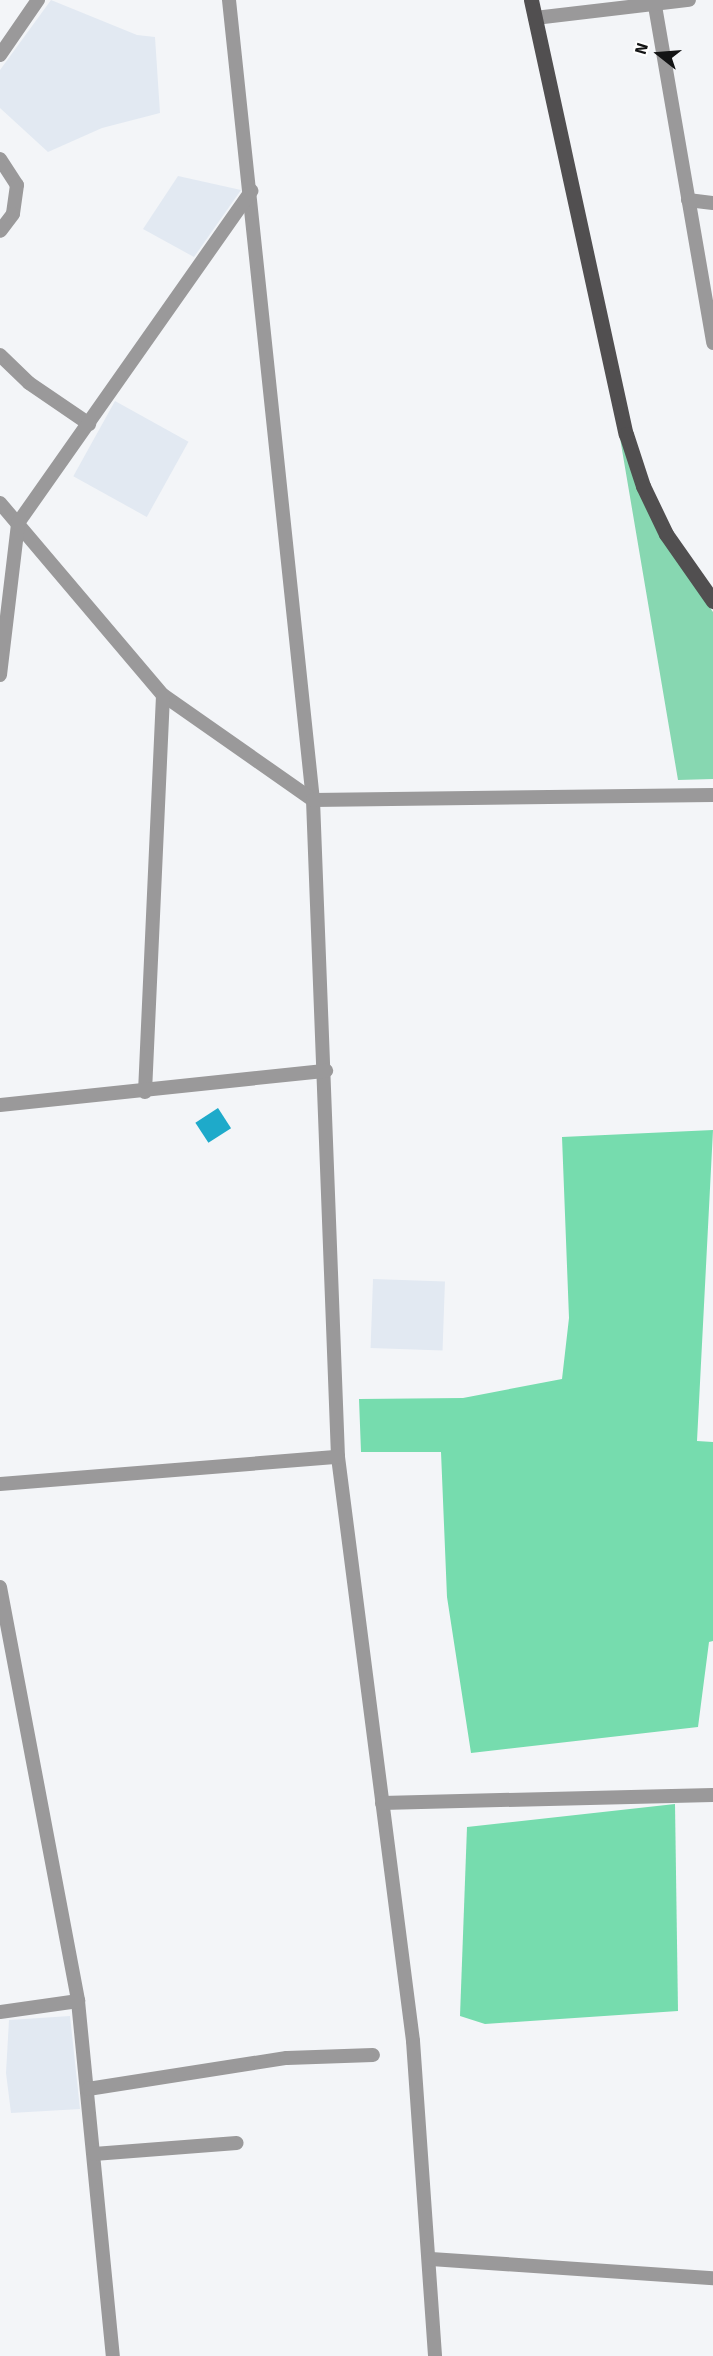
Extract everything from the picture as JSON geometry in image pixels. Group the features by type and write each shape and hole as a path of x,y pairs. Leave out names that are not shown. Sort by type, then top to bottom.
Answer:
{"main road":[{"path":"531,0 626,434 644,486 666,534 713,601"}],"street":[{"path":"0,55 39,0"},
{"path":"229,0 251,190 313,800 326,1071 338,1457 413,2041 435,2356"},
{"path":"535,18 654,2 689,0"},
{"path":"654,2 687,200 712,324 713,343"},
{"path":"0,159 17,185 13,214 0,231"},
{"path":"0,675 18,523 251,190"},
{"path":"687,200 713,203"},
{"path":"0,355 29,383 89,424"},
{"path":"0,503 163,695 313,800 713,795"},
{"path":"145,1092 163,695"},
{"path":"0,1105 145,1092 326,1071"},
{"path":"0,1484 338,1457"},
{"path":"0,1587 78,2001 113,2356"},
{"path":"382,1803 713,1795"},
{"path":"0,2012 78,2001"},
{"path":"88,2089 287,2058 373,2055"},
{"path":"94,2154 237,2142"},
{"path":"430,2259 713,2278"}],"shaded area":[{"path":"51,0 137,35 155,37 160,113 102,128 48,152 0,108 0,70"},
{"path":"178,176 241,190 194,257 143,229"},
{"path":"115,401 188,442 147,517 73,476"},
{"path":"373,1279 445,1282 443,1350 371,1348"},
{"path":"70,2016 80,2109 11,2113 6,2073 9,2020"}],"green space":[{"path":"619,432 661,538 713,612 713,779 678,780"},
{"path":"713,1130 697,1441 713,1442 713,1641 709,1642 698,1727 471,1753 447,1597 441,1452 361,1452 359,1399 463,1398 562,1379 569,1318 562,1137"},
{"path":"675,1804 678,2011 485,2024 460,2016 467,1827"}],"water":[{"path":"218,1108 231,1128 208,1143 195,1123"}]}
